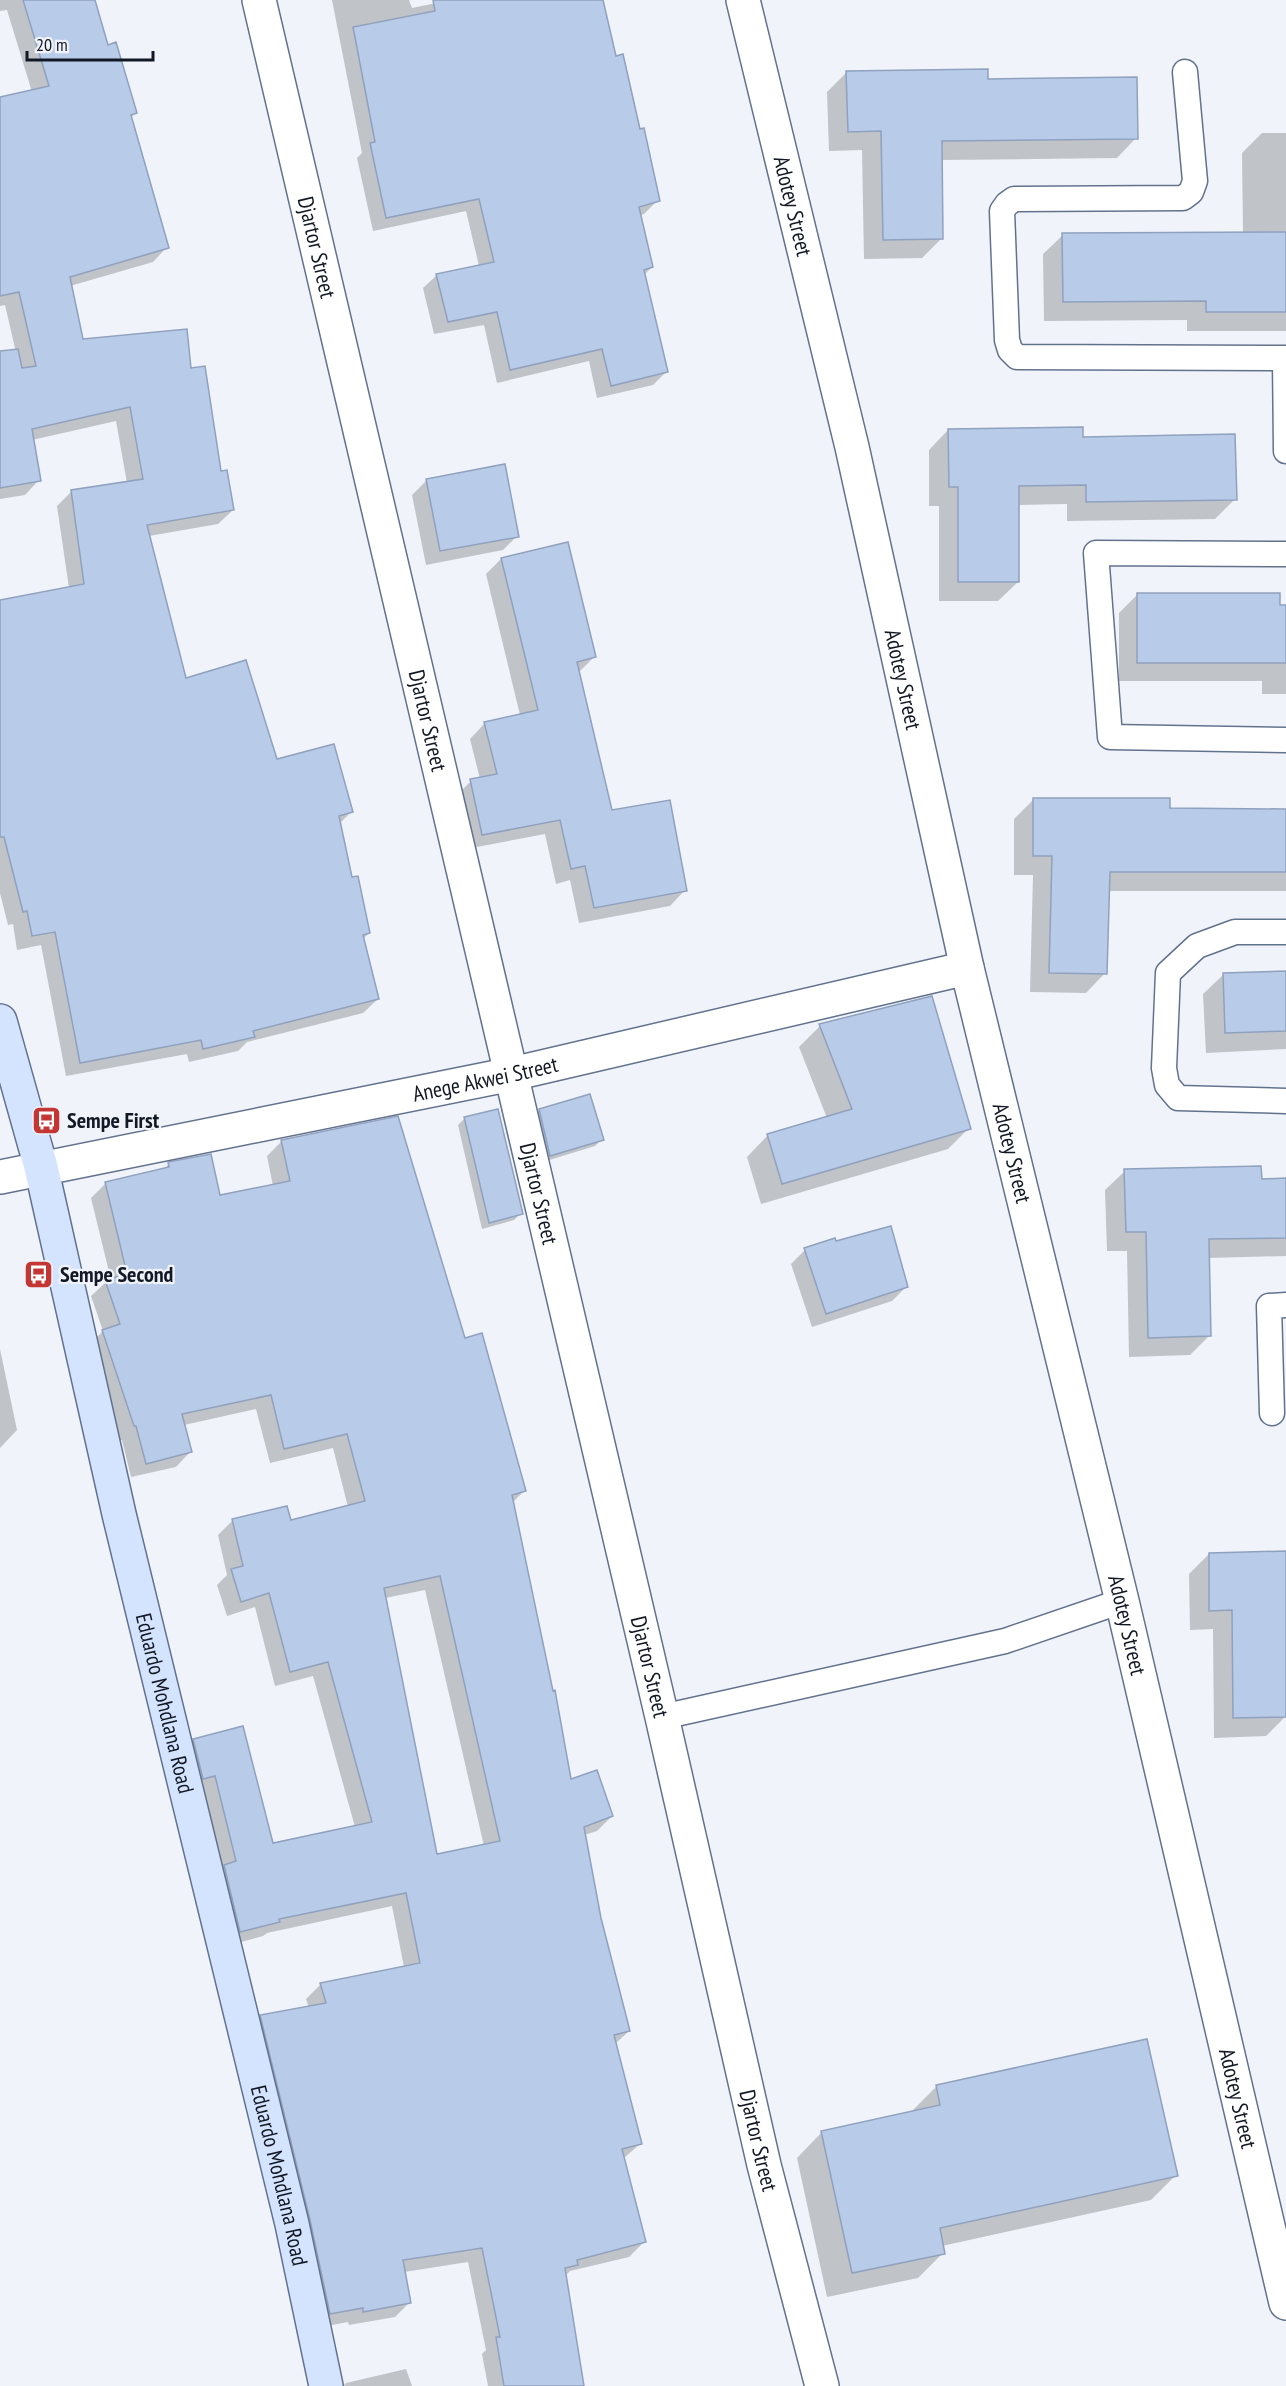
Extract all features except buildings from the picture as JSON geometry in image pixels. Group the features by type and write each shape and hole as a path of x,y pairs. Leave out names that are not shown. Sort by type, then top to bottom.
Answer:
{"main road":[{"name":"Eduardo Mohdlana Road","path":"0,1021 41,1167 119,1514 292,2224 326,2386"}],"street":[{"name":"Djartor Street","path":"259,0 662,1717 764,2165 822,2386"},
{"name":"Adotey Street","path":"743,0 852,447 968,968 1122,1601 1286,2303"},
{"name":"Anege Akwei Street","path":"0,1177 512,1074 968,968"}],"lane":[{"path":"1185,72 1195,181 1191,192 1183,198 1014,199 1002,211 1007,340 1010,350 1017,357 1286,358 1286,451"},
{"path":"1286,554 1096,553 1110,737 1286,740"},
{"path":"1286,932 1234,932 1197,946 1168,973 1164,1068 1167,1085 1178,1098 1286,1101"},
{"path":"1272,1413 1269,1306 1286,1305"},
{"path":"662,1717 1005,1641 1122,1601"}],"place":[{"name":"Sempe First","path":"46,1120"},
{"name":"Sempe Second","path":"39,1274"}]}
